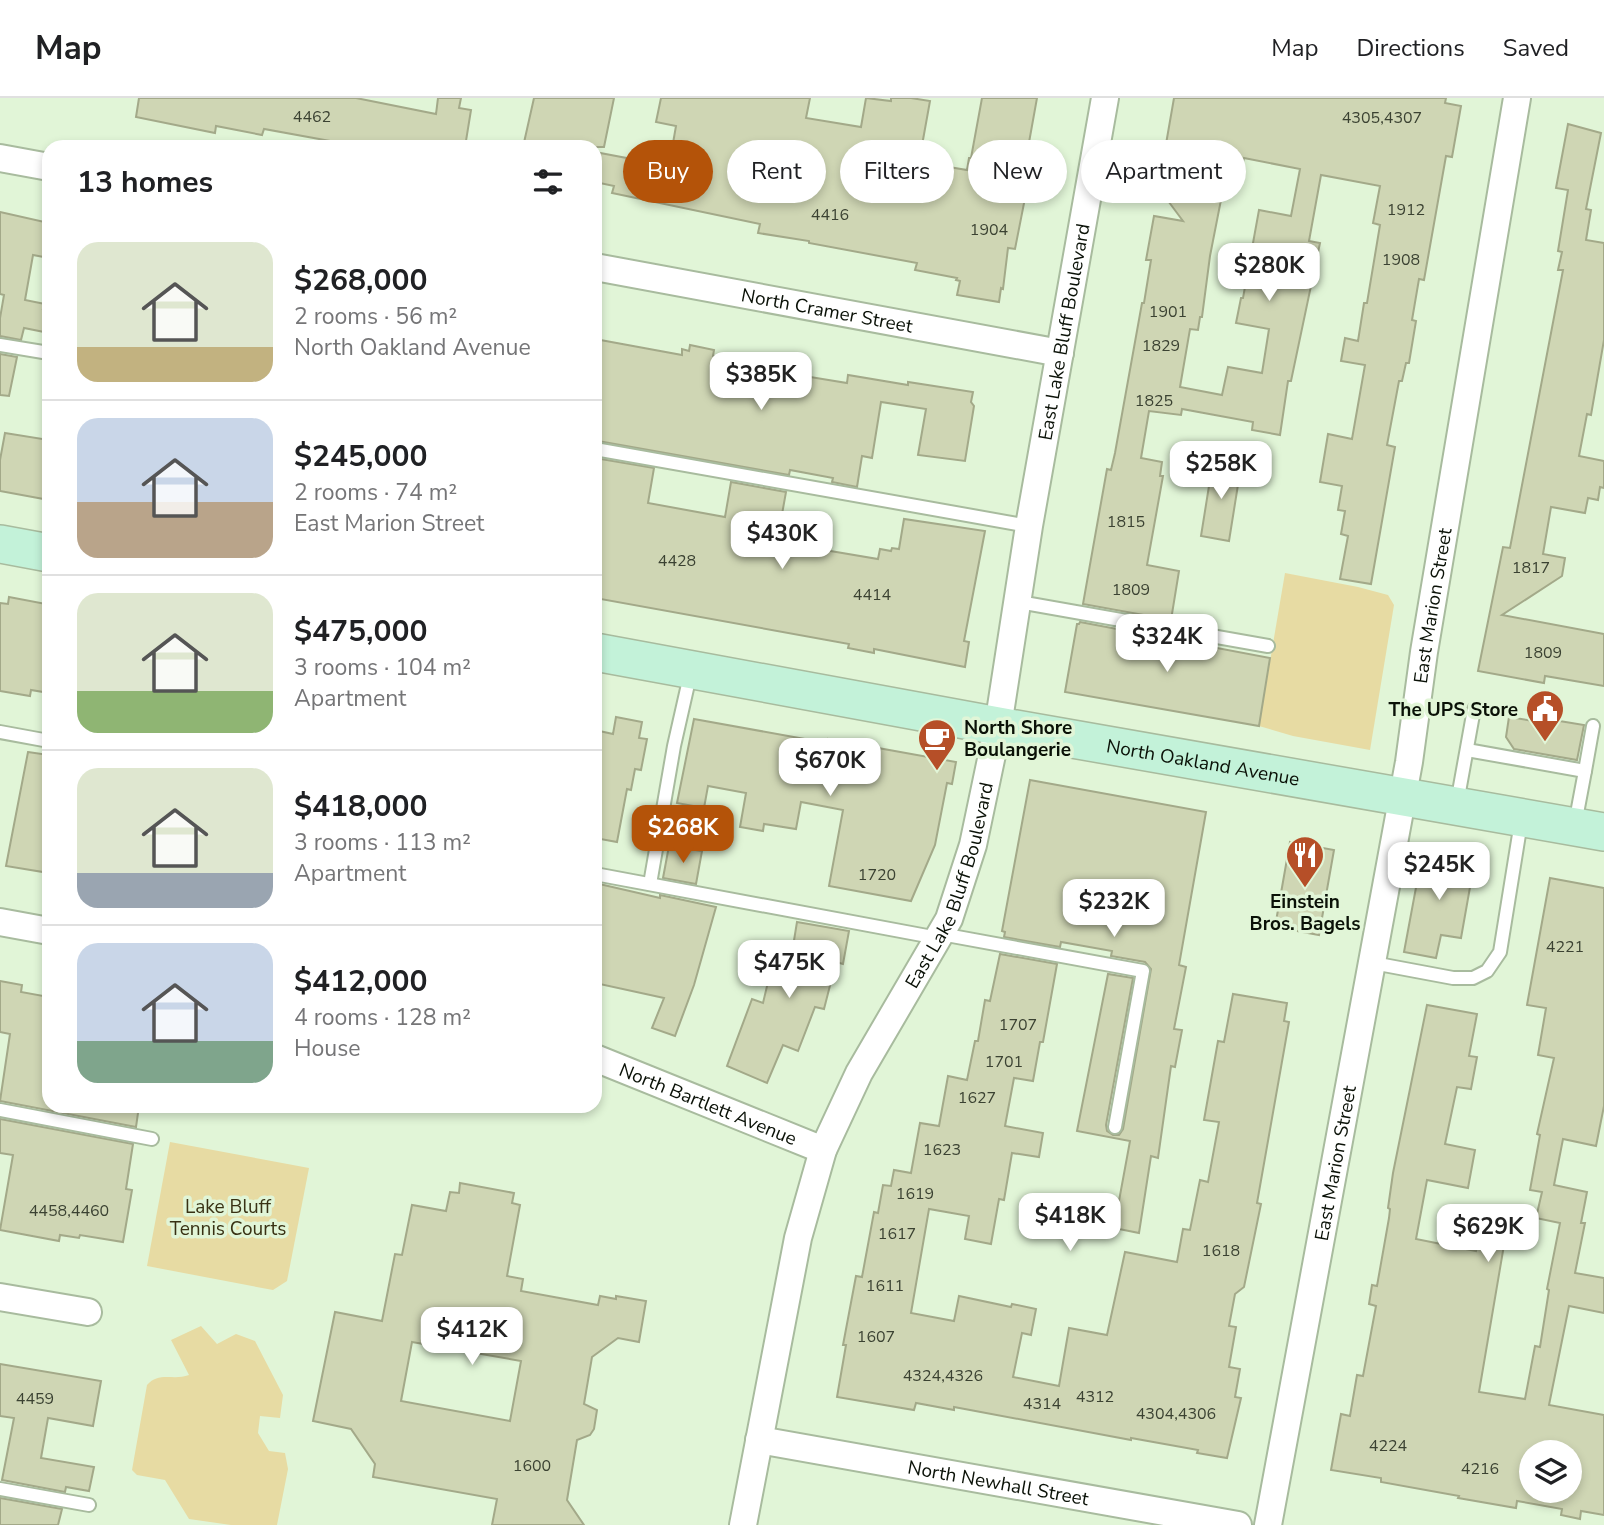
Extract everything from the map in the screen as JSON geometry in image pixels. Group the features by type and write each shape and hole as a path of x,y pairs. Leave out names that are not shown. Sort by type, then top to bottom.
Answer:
{"main road":[{"path":"0,544 42,551"},
{"name":"North Oakland Avenue","path":"602,653 1589,830"}],"street":[{"name":"East Lake Bluff Boulevard","path":"743,1525 798,1238 823,1150 859,1073 949,919 973,845 998,726 1029,526 1105,98"},
{"name":"East Marion Street","path":"1268,1525 1403,798 1424,652 1517,98"},
{"path":"0,158 42,166"},
{"name":"North Cramer Street","path":"602,268 1060,353"},
{"path":"0,922 42,930"},
{"name":"North Bartlett Avenue","path":"602,1061 823,1150"},
{"path":"0,1297 88,1312"},
{"name":"North Newhall Street","path":"759,1440 1238,1525"}],"lane":[{"path":"0,345 42,352"},
{"path":"602,450 1029,526"},
{"path":"1019,602 1268,646"},
{"path":"650,884 674,746 691,670"},
{"path":"1456,807 1474,709"},
{"path":"1589,830 1585,771 1593,726"},
{"path":"0,732 42,740"},
{"path":"1466,750 1585,771"},
{"path":"1373,963 1453,978 1473,978 1487,971 1500,953 1521,818"},
{"path":"602,875 1143,971 1115,1126"},
{"path":"0,1110 152,1139"},
{"path":"0,1489 89,1505"}],"green space":[{"path":"1285,573 1388,595 1394,605 1370,750 1293,736 1259,726"},
{"name":"Lake Bluff Tennis Courts","path":"170,1142 309,1168 287,1281 273,1290 147,1266"},
{"path":"201,1326 217,1344 236,1334 255,1341 283,1395 280,1418 260,1416 258,1433 269,1451 285,1453 288,1469 277,1525 231,1525 189,1519 165,1480 137,1475 132,1470 147,1385 156,1378 189,1375 171,1340"}],"building":[{"path":"139,98 356,98 436,114 438,98 461,98 459,108 471,110 466,140 324,140 264,129 262,135 216,126 215,133 136,117"},
{"path":"534,98 614,98 604,147 602,140 525,140"},
{"path":"661,98 810,98 806,118 861,127 866,98 891,101 891,98 911,98 930,101 923,140 840,140 840,203 954,203 954,168 967,170 968,164 968,203 1024,203 1015,249 1008,248 999,302 957,295 960,281 956,280 957,278 915,270 917,263 758,233 760,224 660,203 713,203 713,140 674,140 676,126 656,122"},
{"path":"982,98 1037,98 1029,140 974,140"},
{"path":"1174,98 1446,98 1445,103 1461,106 1452,157 1446,156 1424,280 1419,279 1412,320 1416,321 1409,363 1406,363 1402,381 1399,381 1387,445 1395,447 1371,584 1340,579 1348,536 1341,534 1345,511 1338,510 1342,486 1320,482 1328,434 1352,439 1365,365 1341,361 1345,338 1358,341 1364,303 1367,303 1380,225 1373,223 1380,186 1321,175 1309,241 1320,243 1291,381 1288,381 1280,435 1252,430 1253,422 1182,409 1181,415 1149,411 1141,458 1162,462 1160,476 1163,476 1147,565 1179,571 1171,620 1083,604 1107,469 1111,470 1115,453 1144,303 1151,260 1146,260 1154,216 1183,221 1170,203 1220,203 1202,317 1198,330 1190,329 1180,387 1222,395 1228,367 1262,373 1269,329 1236,323 1259,210 1291,216 1300,169 1246,158 1246,140 1167,140"},
{"path":"1568,124 1601,133 1586,209 1591,210 1586,240 1604,243 1604,340 1591,415 1587,414 1579,456 1604,461 1604,488 1600,487 1598,500 1588,498 1585,513 1551,507 1543,554 1565,558 1562,576 1502,615 1604,634 1604,686 1545,676 1544,683 1478,671 1503,547 1510,548 1563,270 1558,270 1562,252 1558,251 1568,190 1556,188"},
{"path":"602,153 623,157 623,195 612,193 614,186 602,183"},
{"path":"0,212 42,221 42,257 33,255 25,300 42,303 42,332 24,328 21,340 0,336 4,295 0,294"},
{"path":"602,340 682,355 682,349 689,351 690,345 714,350 713,356 805,372 804,376 847,383 848,375 973,392 971,402 974,406 965,461 918,455 926,409 881,402 872,458 862,456 857,487 832,482 833,478 790,470 789,475 602,442"},
{"path":"0,354 17,357 9,396 0,395"},
{"path":"5,433 42,439 42,499 0,491 0,460"},
{"path":"602,459 654,468 648,503 725,517 731,482 786,492 777,542 878,559 880,549 899,549 904,519 985,531 964,641 969,642 965,667 874,649 874,653 848,648 849,644 602,599"},
{"path":"1213,461 1241,466 1229,541 1201,536"},
{"path":"9,597 42,603 42,692 31,690 30,696 0,691 0,603 8,604"},
{"path":"1080,622 1270,658 1259,726 1065,692 1077,624"},
{"path":"616,717 642,722 639,738 647,739 641,770 635,769 631,790 627,789 617,842 602,839 602,732 613,734"},
{"name":"The UPS Store","path":"1509,717 1534,721 1535,717 1584,725 1577,760 1514,749 1506,737"},
{"path":"694,719 827,743 828,739 956,762 952,784 947,783 935,845 911,901 829,886 843,810 801,802 796,829 764,824 763,831 740,827 746,793 708,786 704,808 677,803"},
{"path":"28,752 42,754 42,872 6,866"},
{"path":"1030,780 1206,812 1179,965 1186,967 1174,1029 1182,1030 1175,1067 1171,1066 1158,1158 1151,1156 1139,1233 1114,1228 1130,1141 1077,1131 1108,974 1133,978 1106,1125 1107,1131 1113,1135 1119,1135 1123,1129 1151,969 1145,962 1111,956 1112,951 1061,942 1060,947 1004,937 1005,932 1002,931"},
{"name":"Einstein Bros. Bagels","path":"1290,842 1334,850 1319,935 1275,927"},
{"path":"669,846 702,851 696,884 663,878"},
{"path":"1423,850 1475,859 1461,938 1441,935 1436,958 1404,952"},
{"path":"1550,878 1604,888 1604,1106 1596,1146 1563,1139 1554,1185 1587,1192 1581,1223 1585,1223 1575,1273 1604,1278 1604,1313 1569,1306 1549,1405 1604,1415 1604,1515 1581,1511 1580,1519 1561,1515 1562,1509 1528,1503 1582,1503 1582,1440 1519,1440 1519,1501 1516,1508 1381,1482 1381,1478 1331,1470 1341,1414 1350,1416 1357,1375 1363,1376 1376,1306 1369,1304 1372,1285 1377,1286 1389,1218 1393,1173 1427,1005 1477,1014 1469,1056 1477,1057 1471,1089 1457,1087 1445,1144 1475,1150 1468,1188 1427,1180 1416,1239 1476,1251 1478,1240 1504,1245 1479,1392 1525,1399 1535,1346 1540,1347 1549,1290 1547,1289 1560,1223 1536,1218 1542,1192 1530,1190 1540,1135 1537,1134 1554,1058 1538,1055 1546,1008 1527,1005"},
{"path":"602,885 716,907 694,985 675,1036 652,1028 664,998 602,985"},
{"path":"797,922 849,931 843,964 836,962 824,1009 815,1007 798,1051 783,1045 767,1083 727,1066 752,999 763,1003 773,961 790,965"},
{"path":"1000,954 1057,964 1033,1081 1014,1078 1005,1126 1043,1133 1039,1157 1012,1153 1004,1200 999,1199 991,1244 965,1239 969,1216 929,1209 911,1313 954,1321 959,1296 1011,1307 1012,1304 1036,1309 1031,1335 1022,1333 1013,1377 1059,1386 1069,1328 1107,1335 1125,1252 1177,1262 1183,1229 1190,1230 1200,1180 1208,1182 1219,1122 1204,1120 1218,1041 1224,1042 1233,994 1287,1003 1284,1021 1289,1022 1257,1203 1261,1204 1244,1287 1235,1294 1229,1326 1236,1327 1229,1367 1240,1369 1235,1397 1241,1398 1227,1458 1197,1453 1198,1450 954,1407 954,1410 916,1403 914,1410 837,1397 846,1345 843,1345 856,1276 862,1277 874,1212 878,1213 883,1185 891,1186 894,1170 911,1173 920,1123 939,1126 948,1076 967,1080 975,1041 978,1041 985,1000 990,1001"},
{"path":"0,981 22,985 21,992 42,996 42,1109 0,1101 10,1034 0,1032"},
{"path":"63,1113 138,1113 136,1127"},
{"path":"0,1119 133,1144 126,1189 132,1190 123,1242 80,1235 79,1238 60,1235 59,1241 0,1230 13,1155 0,1153"},
{"path":"460,1183 514,1193 512,1203 520,1205 507,1276 523,1279 521,1291 598,1305 600,1296 646,1301 639,1342 618,1338 592,1357 584,1404 597,1410 594,1429 590,1435 577,1440 567,1500 584,1525 492,1525 497,1499 373,1477 375,1464 351,1429 313,1421 335,1312 382,1321 395,1254 402,1255 412,1205 446,1211 450,1192 459,1193","holes":["412,1342 521,1361 510,1421 401,1401"]},
{"path":"0,1364 101,1381 93,1426 48,1418 41,1458 94,1467 89,1491 66,1487 65,1492 2,1480 14,1418 0,1416"},
{"path":"0,1498 62,1509 58,1525 0,1525"}],"place":[{"name":"The UPS Store","path":"1545,743"},
{"name":"North Shore Boulangerie","path":"937,772"},
{"name":"Einstein Bros. Bagels","path":"1305,889"}]}
